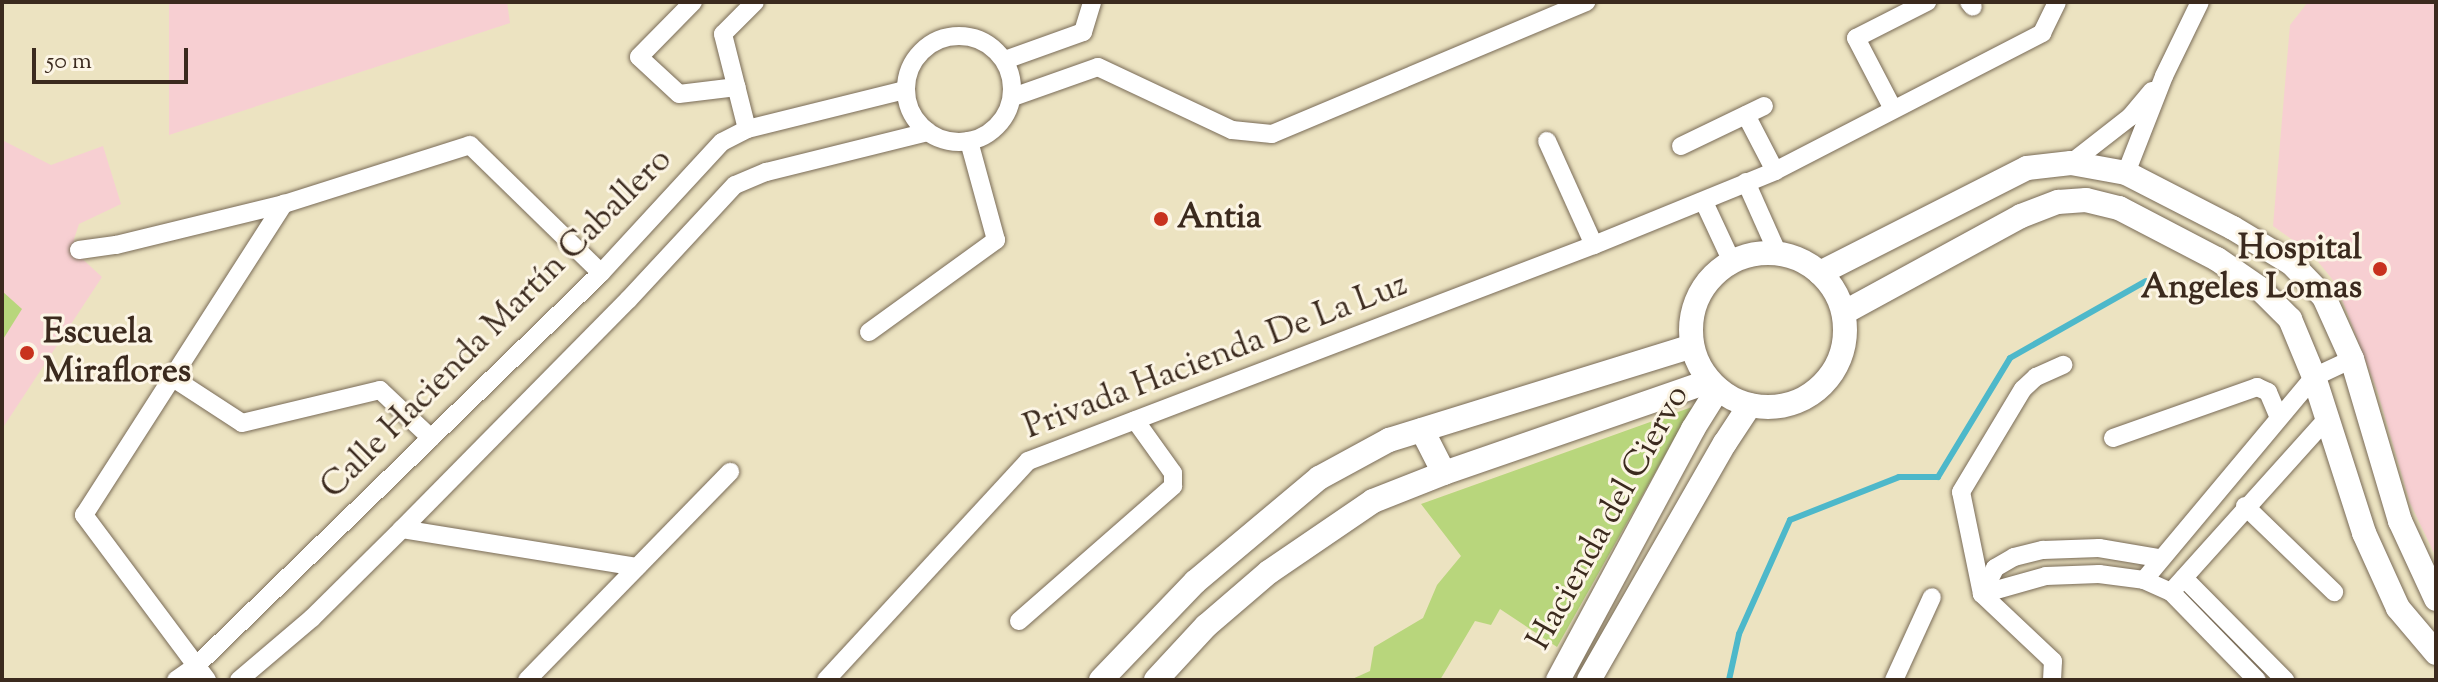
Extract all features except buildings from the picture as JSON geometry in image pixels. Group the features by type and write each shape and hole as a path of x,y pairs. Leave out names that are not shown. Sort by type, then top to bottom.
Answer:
{"main road":[{"path":"1820,273 2027,168 2071,163 2126,173 2233,228 2291,263 2324,297 2352,359 2400,521 2436,599"},
{"path":"1845,312 2021,216 2058,202 2086,200 2119,208 2217,259 2259,288 2290,319 2314,377 2364,533 2398,608 2436,653"},
{"path":"1778,254 1800,260 1820,273 1845,312 1844,345 1836,368 1822,386 1802,400 1779,407 1750,405 1714,385 1692,346 1691,321 1698,297 1712,277 1732,262 1754,255 1778,254"},
{"path":"1101,680 1195,582 1319,478 1389,440 1692,346"},
{"path":"1156,680 1206,626 1269,572 1373,501 1444,473 1714,385"},
{"name":"Hacienda del Ciervo","path":"1558,680 1714,385"},
{"name":"Hacienda del Ciervo","path":"1589,680 1750,405"},
{"path":"1422,430 1444,473"}],"street":[{"path":"693,2 639,57 679,94 737,87"},
{"path":"747,129 723,34 755,2"},
{"path":"1005,60 1083,32 1092,2"},
{"path":"1013,97 1098,67 1232,130 1272,134 1586,2"},
{"path":"1893,109 1856,38 1927,2"},
{"name":"Privada Hacienda De La Luz","path":"826,680 1028,461 1594,245 1775,171 2042,33 2057,2"},
{"path":"2126,173 2164,76 2200,2"},
{"path":"958,35 985,41 1005,60 1013,97 1005,118 990,133 969,141 947,141 928,132 912,114 905,90 912,63 931,43 958,35"},
{"path":"2071,163 2130,117 2164,76"},
{"name":"Calle Hacienda Martín Caballero","path":"176,680 201,673 431,438 601,273 722,142 747,129 905,90"},
{"path":"1681,146 1764,106"},
{"path":"1746,115 1775,171"},
{"name":"Calle Hacienda Martín Caballero","path":"239,680 312,618 402,529 628,300 735,185 766,172 928,132"},
{"path":"869,332 996,240 969,141"},
{"path":"1547,141 1594,245"},
{"path":"79,250 116,245 284,204 470,145 601,273"},
{"path":"1746,182 1778,254"},
{"path":"1704,202 1732,262"},
{"path":"201,673 84,515 284,204"},
{"path":"2144,580 2159,558 2314,377 2352,359"},
{"path":"2052,680 2053,661 1982,594 1961,499 1963,485 2023,389 2036,377 2063,365"},
{"path":"173,378 242,423 380,390 431,438"},
{"path":"2113,438 2257,387 2268,392 2279,418"},
{"path":"2177,585 2245,506 2327,419"},
{"path":"1019,621 1173,486 1173,473 1135,420"},
{"path":"527,680 730,472"},
{"path":"2245,506 2334,592"},
{"path":"402,529 637,567"},
{"path":"1982,594 1995,568 2014,557 2043,550 2099,548 2159,558"},
{"path":"1982,594 2058,575 2099,574 2177,585 2285,680"},
{"path":"2177,585 2257,680"},
{"path":"1894,680 1932,597"}],"shaded area":[{"path":"169,2 507,2 510,23 169,135"},
{"name":"Hospital Angeles Lomas","path":"2308,2 2436,2 2436,557 2410,503 2377,390 2336,284 2312,254 2273,226 2290,25"},
{"name":"Escuela Miraflores","path":"2,140 51,165 103,146 121,204 79,224 74,239 76,253 102,277 2,429"}],"green space":[{"path":"2,291 22,309 2,341"},
{"path":"1692,407 1557,647 1500,609 1491,625 1475,621 1440,680 1350,680 1370,671 1374,647 1423,618 1437,585 1461,556 1421,504"}],"waterway":[{"path":"1729,680 1739,634 1790,520 1899,477 1938,477 2010,358 2146,281"}],"place":[{"name":"Antia","path":"1161,219"},
{"name":"Hospital Angeles Lomas","path":"2380,269"},
{"name":"Escuela Miraflores","path":"27,353"}]}
